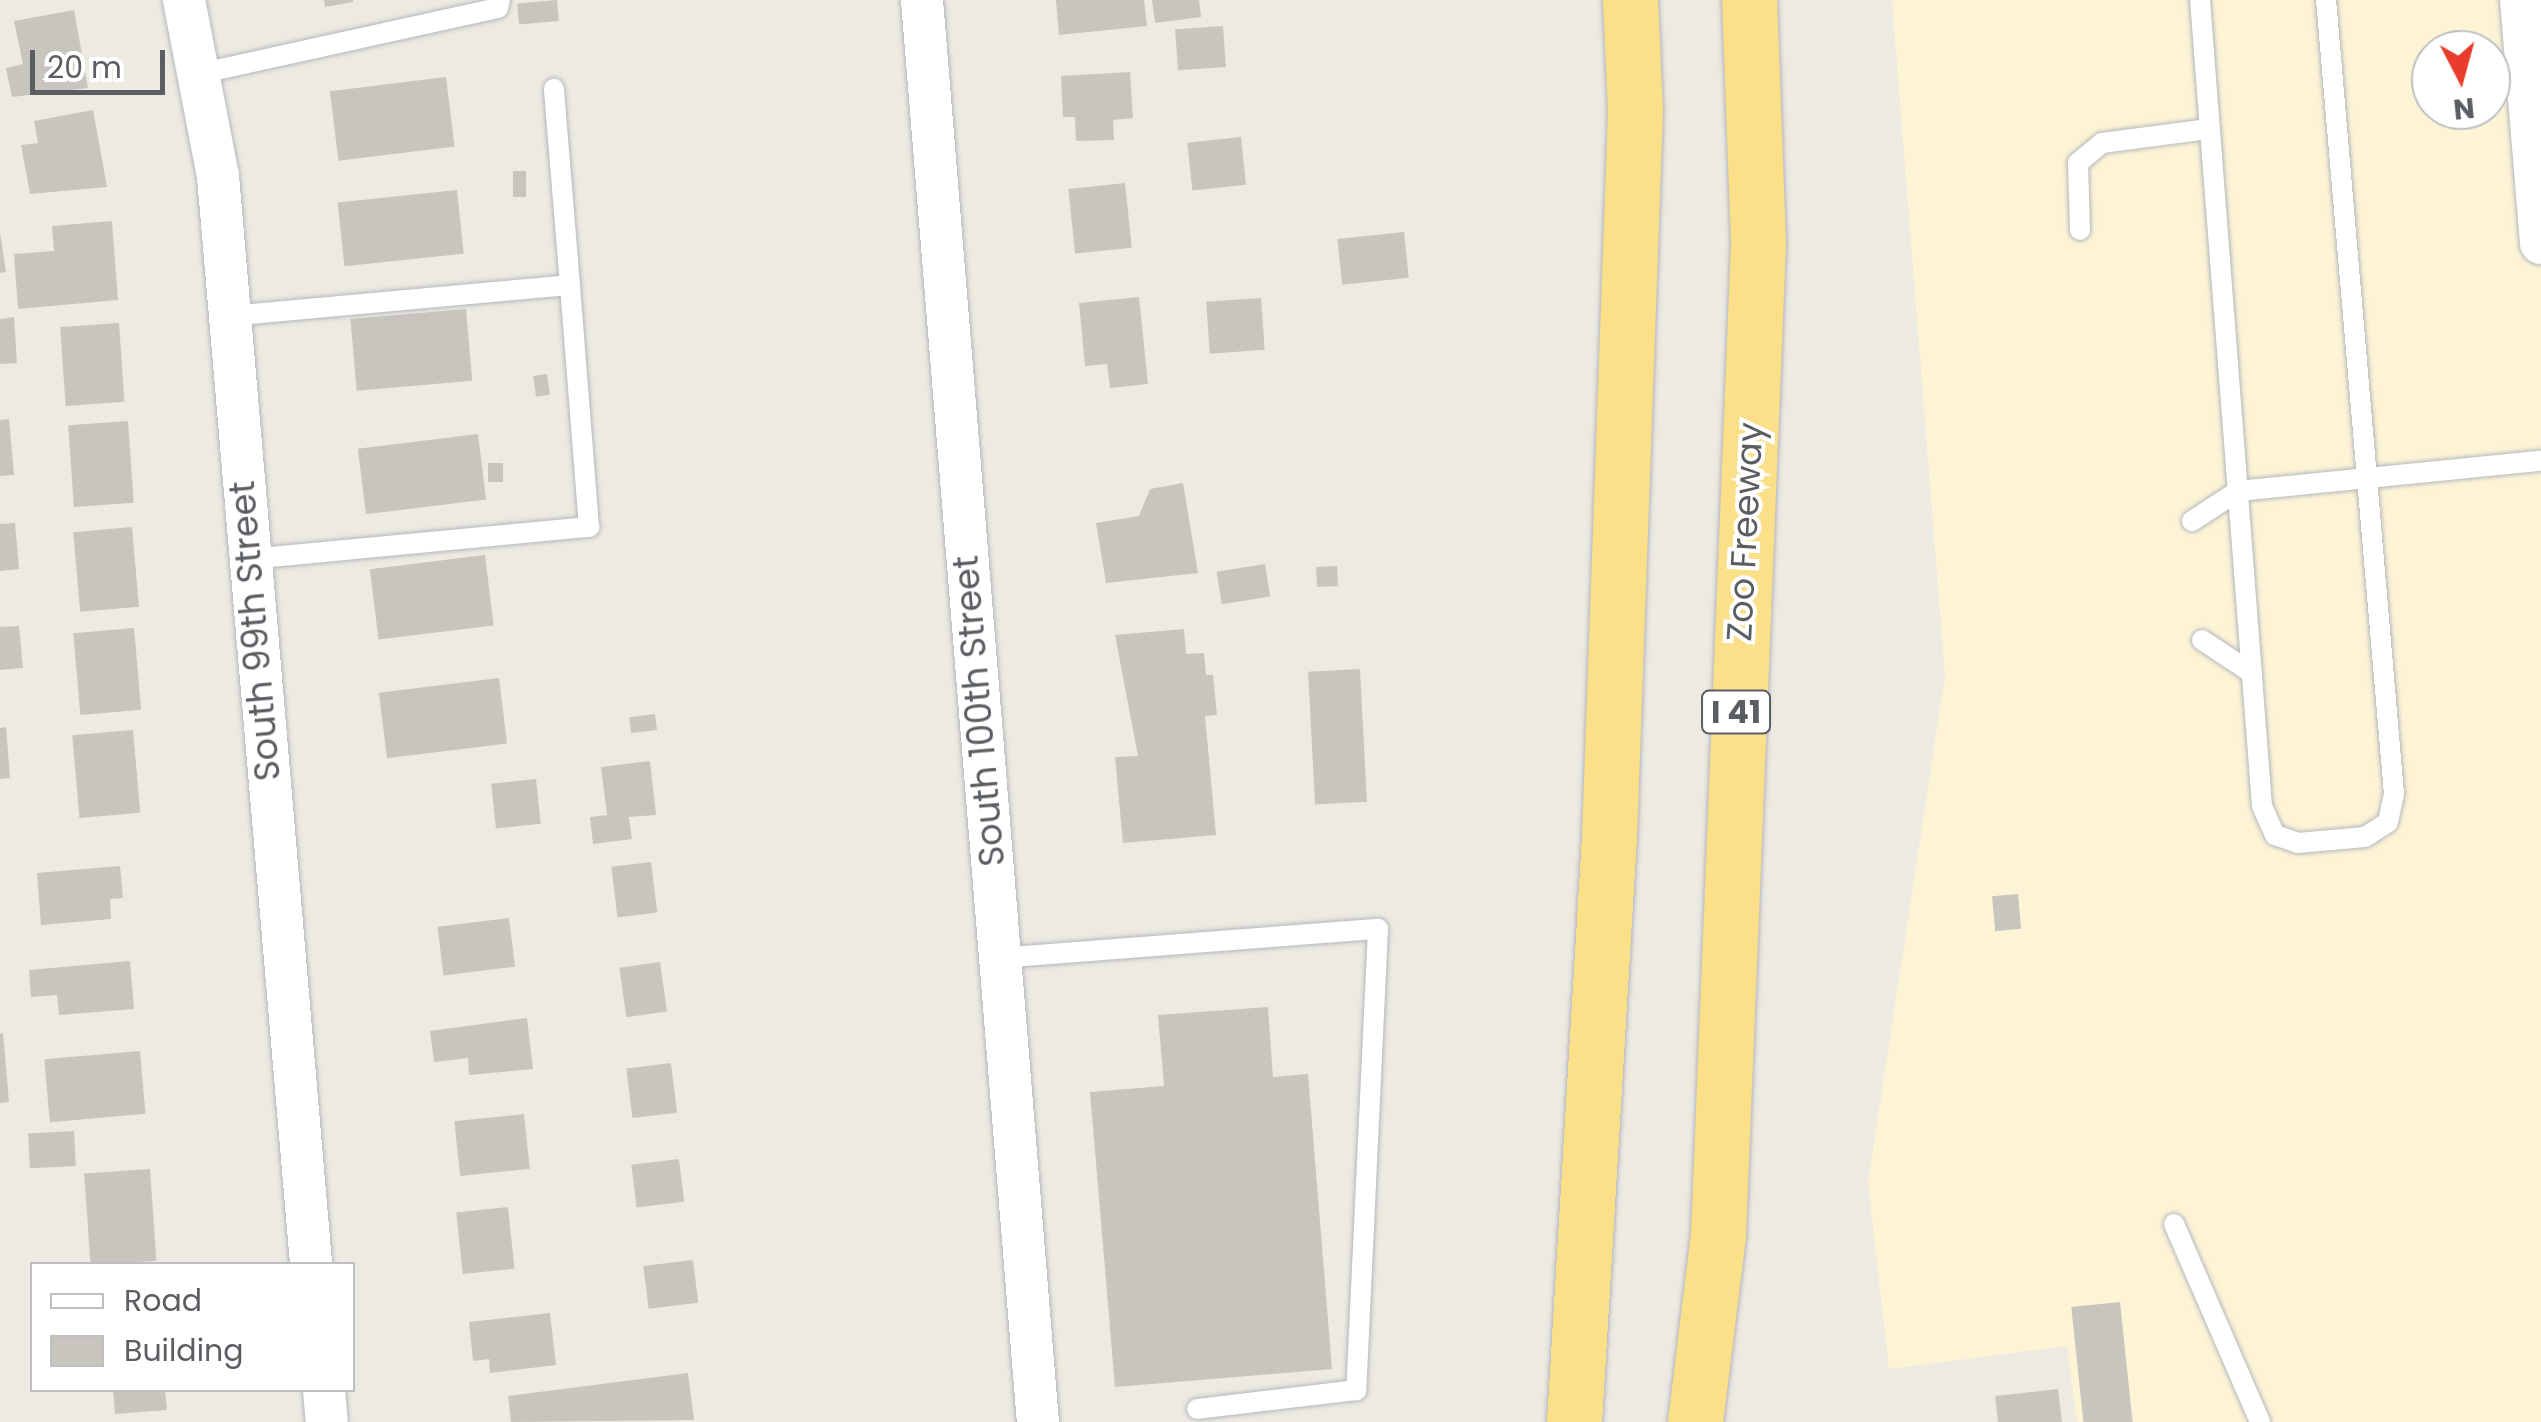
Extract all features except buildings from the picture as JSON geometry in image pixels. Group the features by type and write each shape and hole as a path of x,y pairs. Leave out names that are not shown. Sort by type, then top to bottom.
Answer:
{"highway":[{"path":"1574,1422 1610,837 1635,110 1630,0"},
{"name":"Zoo Freeway","path":"1695,1422 1718,1235 1758,242 1748,0"}],"street":[{"name":"South 99th Street","path":"184,0 198,74 229,316 311,1262"},
{"name":"South 100th Street","path":"922,0 1038,1422"},
{"path":"2521,0 2539,175 2541,242"},
{"path":"324,1392 327,1422"}],"lane":[{"path":"198,74 498,8 500,0"},
{"path":"2200,0 2262,806 2275,834 2298,842 2364,837 2388,822 2374,479 2326,0"},
{"path":"249,559 589,527 554,88"},
{"path":"2080,230 2078,163 2102,143 2210,129"},
{"path":"229,316 570,285"},
{"path":"2192,521 2238,491 2541,461"},
{"path":"2202,640 2252,673"},
{"path":"999,958 1378,929 1356,1390 1197,1409"},
{"path":"2174,1224 2260,1422"}],"shaded area":[{"path":"1892,0 2541,0 2541,1422 2077,1422 2067,1346 1889,1369 1868,1183 1945,676"}]}
